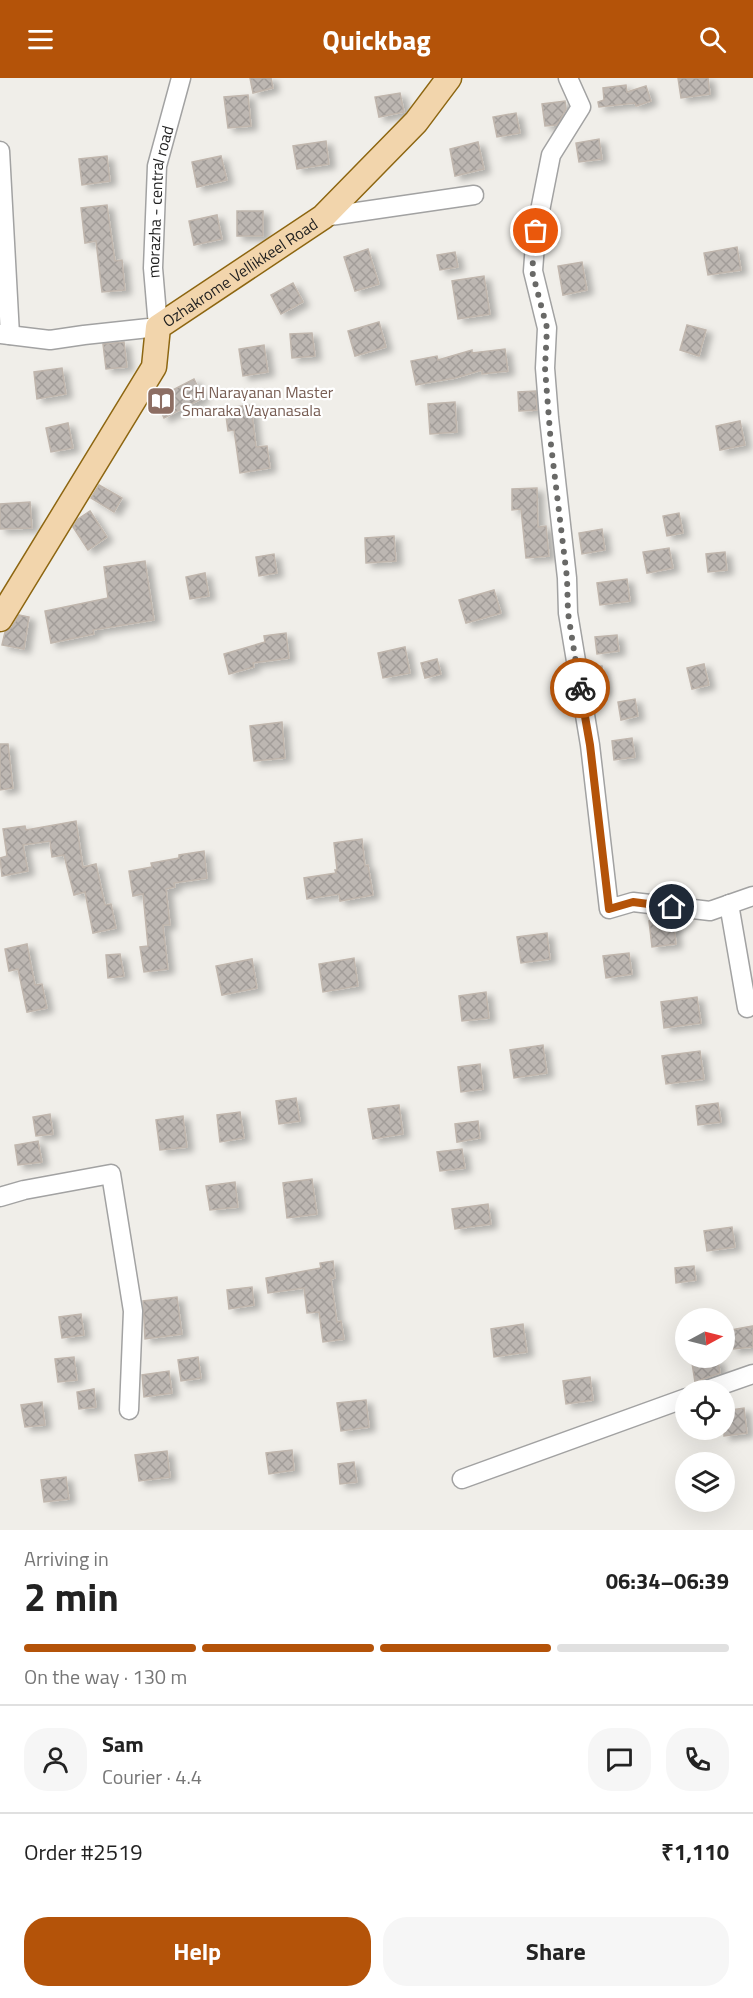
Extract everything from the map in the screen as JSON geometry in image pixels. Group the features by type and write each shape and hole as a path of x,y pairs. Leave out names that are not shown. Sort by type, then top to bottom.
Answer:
{"main road":[{"name":"Ozhakrome Vellikkeel Road","path":"0,619 154,367 158,327 323,217 416,122 449,78"}],"street":[{"name":"morazha - central road","path":"158,327 153,268 156,166 181,78"},
{"path":"568,78 581,107 551,155 536,231 532,271 547,328 545,368 567,578 568,613 590,745 609,909 633,902 710,911 753,896"},
{"path":"0,151 5,334 50,340 158,327"},
{"path":"323,217 474,195"},
{"path":"729,904 747,1008"},
{"path":"0,1197 24,1190 111,1174 133,1311 129,1410"},
{"path":"735,1380 753,1374"},
{"path":"462,1479 675,1402"}],"building":[{"path":"250,78 271,78 273,88 253,93"},
{"path":"678,78 708,78 710,94 681,98"},
{"path":"626,85 627,92 646,86 651,101 636,106 635,103 599,107 598,102 604,100 603,88"},
{"path":"400,93 404,112 379,117 375,97"},
{"path":"248,95 251,126 228,128 224,97"},
{"path":"565,101 566,109 557,125 545,126 542,104"},
{"path":"516,113 520,133 497,137 493,117"},
{"path":"599,139 602,159 579,162 576,143"},
{"path":"326,141 329,164 297,169 293,146"},
{"path":"478,142 484,169 455,176 450,149"},
{"path":"107,156 110,181 82,185 79,159"},
{"path":"221,156 227,180 197,187 192,162"},
{"path":"107,205 115,261 122,260 125,290 102,292 96,241 85,243 81,208"},
{"path":"237,211 263,211 263,236 237,236"},
{"path":"217,215 222,239 194,245 189,221"},
{"path":"737,247 741,270 708,275 704,253"},
{"path":"368,249 379,284 355,291 344,257"},
{"path":"455,252 458,267 440,270 437,255"},
{"path":"582,262 587,290 563,295 558,266"},
{"path":"484,276 490,314 458,319 452,281"},
{"path":"293,283 303,302 281,314 271,295"},
{"path":"379,322 386,347 355,356 348,331"},
{"path":"687,325 706,330 699,356 680,350"},
{"path":"312,333 315,356 292,358 290,334"},
{"path":"124,342 127,367 106,369 103,344"},
{"path":"264,345 268,372 243,376 239,349"},
{"path":"505,349 508,371 482,374 482,370 455,378 416,385 411,361 437,356 438,360 472,350 472,353"},
{"path":"62,368 66,394 37,399 34,372"},
{"path":"194,379 203,398 164,418 155,399"},
{"path":"536,391 537,410 519,411 518,392"},
{"path":"455,402 457,432 430,434 428,404"},
{"path":"251,405 256,447 267,446 270,468 240,473 234,430 228,431 225,408"},
{"path":"740,421 745,445 720,450 716,426"},
{"path":"68,423 73,448 51,452 46,428"},
{"path":"99,485 122,498 114,512 91,498"},
{"path":"537,488 538,527 546,526 549,556 526,558 521,509 512,510 512,489"},
{"path":"30,502 32,528 0,529 0,504"},
{"path":"90,511 107,537 88,550 73,527 78,519"},
{"path":"679,513 683,533 667,536 663,516"},
{"path":"602,529 605,550 582,554 579,533"},
{"path":"394,536 396,561 366,563 365,538"},
{"path":"669,548 673,568 647,573 643,552"},
{"path":"725,552 727,570 708,572 706,554"},
{"path":"274,554 277,573 259,576 256,557"},
{"path":"145,561 154,620 93,630 94,634 51,643 45,611 108,598 104,567"},
{"path":"205,573 209,596 190,599 186,577"},
{"path":"627,579 630,601 600,605 597,583"},
{"path":"494,590 501,613 466,623 459,600"},
{"path":"19,615 29,617 24,649 2,645 5,632 12,627"},
{"path":"286,633 289,658 253,663 254,667 229,674 224,654 265,642 264,636"},
{"path":"617,635 619,651 597,654 595,637"},
{"path":"405,647 410,673 383,678 378,653"},
{"path":"437,659 441,674 425,678 421,663"},
{"path":"704,664 709,685 692,689 687,668"},
{"path":"602,666 605,691 593,693 588,667"},
{"path":"635,699 638,716 621,720 618,702"},
{"path":"282,722 285,758 254,761 250,726"},
{"path":"632,738 635,757 614,760 612,741"},
{"path":"0,744 8,744 13,788 0,790"},
{"path":"76,821 83,867 96,864 105,905 111,904 116,928 93,933 85,892 74,895 64,855 52,857 50,841 23,845 28,871 2,876 0,858 7,856 3,829 25,826 26,830"},
{"path":"362,839 365,866 368,865 373,895 340,901 339,894 307,899 304,878 336,873 334,843"},
{"path":"204,851 207,878 174,883 175,887 166,889 170,925 163,925 168,969 144,972 140,947 148,946 143,894 133,896 129,871 152,867 151,863 179,858 179,855"},
{"path":"673,918 676,944 652,947 649,921"},
{"path":"547,933 550,959 521,963 517,937"},
{"path":"27,944 35,985 42,984 47,1008 27,1012 18,969 9,971 5,949"},
{"path":"629,953 632,974 606,978 603,956"},
{"path":"120,954 124,976 108,978 106,955"},
{"path":"354,958 358,986 323,992 319,964"},
{"path":"252,959 257,988 222,995 216,966"},
{"path":"486,992 489,1018 462,1021 459,996"},
{"path":"697,997 701,1023 664,1028 661,1002"},
{"path":"543,1045 547,1073 514,1078 510,1050"},
{"path":"700,1051 704,1079 666,1084 662,1056"},
{"path":"480,1064 483,1089 461,1092 458,1067"},
{"path":"296,1098 300,1121 279,1124 276,1101"},
{"path":"718,1103 721,1122 698,1125 696,1106"},
{"path":"399,1105 403,1134 373,1139 368,1109"},
{"path":"240,1112 244,1138 220,1142 217,1115"},
{"path":"50,1114 53,1134 36,1136 33,1117"},
{"path":"183,1116 187,1147 160,1150 156,1120"},
{"path":"478,1121 480,1138 457,1142 455,1124"},
{"path":"38,1141 42,1162 18,1165 15,1145"},
{"path":"462,1149 465,1168 440,1171 437,1152"},
{"path":"312,1179 317,1214 287,1218 283,1183"},
{"path":"235,1182 238,1207 210,1210 206,1186"},
{"path":"488,1204 491,1224 455,1229 452,1209"},
{"path":"732,1227 735,1247 707,1251 704,1231"},
{"path":"333,1261 335,1278 331,1279 337,1322 341,1321 344,1339 323,1342 319,1312 307,1313 304,1288 268,1293 266,1278 321,1268 320,1263"},
{"path":"694,1266 696,1280 676,1283 675,1268"},
{"path":"252,1287 254,1305 229,1309 227,1290"},
{"path":"177,1297 182,1334 145,1339 143,1301"},
{"path":"81,1314 84,1335 62,1338 59,1317"},
{"path":"523,1324 527,1352 494,1357 491,1329"},
{"path":"753,1326 753,1347 735,1349 735,1329"},
{"path":"74,1357 77,1380 58,1382 55,1359"},
{"path":"198,1357 201,1378 181,1381 178,1360"},
{"path":"693,1368 719,1368 720,1373 695,1380"},
{"path":"169,1371 172,1393 144,1397 142,1375"},
{"path":"590,1377 593,1400 566,1404 563,1381"},
{"path":"94,1389 96,1407 79,1409 77,1392"},
{"path":"366,1400 369,1427 341,1431 337,1403"},
{"path":"42,1402 45,1425 25,1427 21,1405"},
{"path":"744,1408 747,1433 735,1435 735,1409"},
{"path":"292,1450 294,1470 269,1474 266,1453"},
{"path":"167,1451 170,1477 139,1481 135,1455"},
{"path":"354,1462 357,1482 340,1484 338,1464"},
{"path":"66,1477 69,1499 44,1502 41,1480"}],"way so far":[{"path":"536,231 532,271 547,328 545,368 551,445 567,578 568,613 580,688"}],"place":[{"name":"C H Narayanan Master Smaraka Vayanasala","path":"161,401"}],"route":[{"path":"580,688 590,745 609,909 633,902 672,907"}]}
